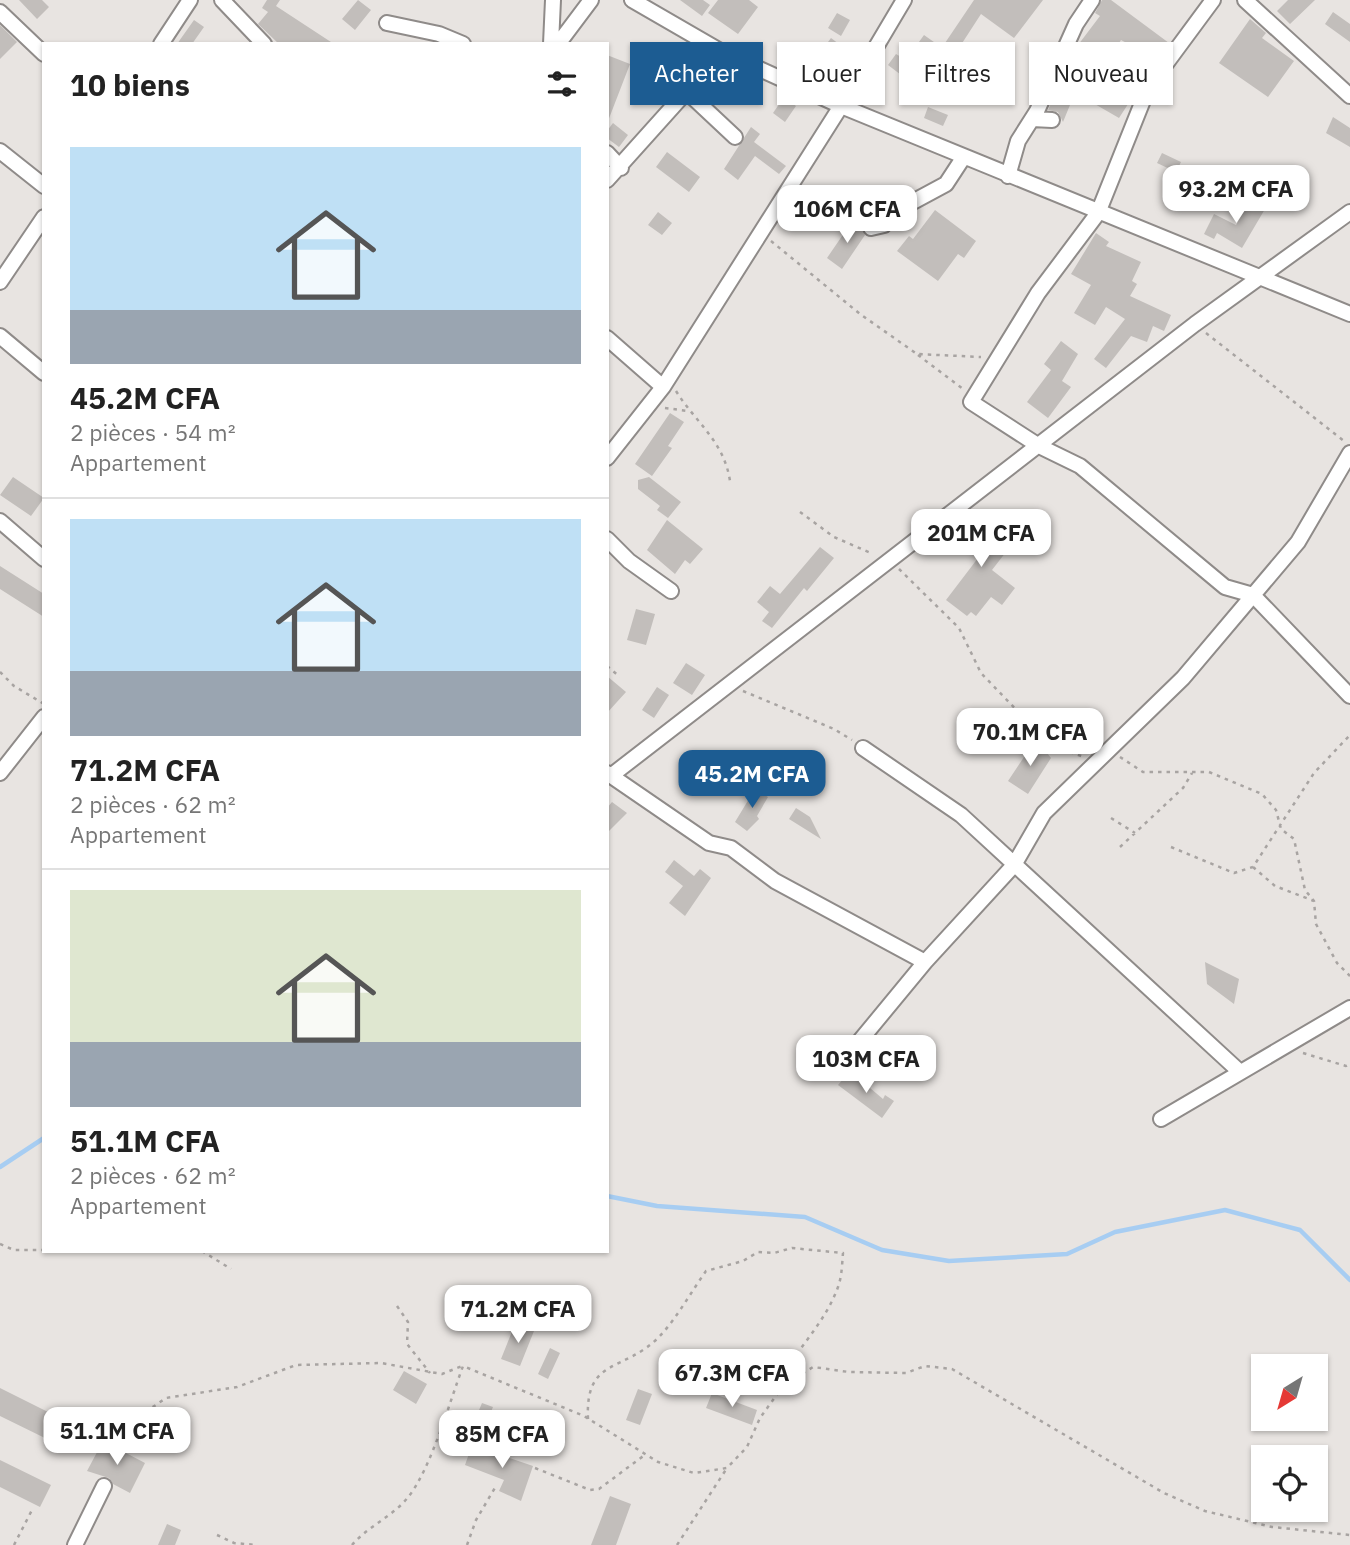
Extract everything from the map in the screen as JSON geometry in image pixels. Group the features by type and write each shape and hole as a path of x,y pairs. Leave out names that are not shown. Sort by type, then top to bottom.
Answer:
{"street":[{"path":"162,42 190,0"},
{"path":"222,0 262,42"},
{"path":"551,42 553,0"},
{"path":"560,42 591,0"},
{"path":"632,0 705,42"},
{"path":"609,456 666,383 841,106 904,0"},
{"path":"1008,176 1018,141 1032,119 1076,24 1092,0"},
{"path":"1213,0 1148,88 1098,213 1038,293 971,402 1039,446 1080,466 1225,587 1253,595 1350,696"},
{"path":"1245,0 1350,96"},
{"path":"0,12 42,52"},
{"path":"387,23 439,34 458,42"},
{"path":"763,71 963,158 1350,314"},
{"path":"609,178 676,105"},
{"path":"701,105 735,137"},
{"path":"1032,119 1052,120"},
{"path":"0,151 42,184"},
{"path":"609,155 621,168"},
{"path":"871,228 884,225 894,212 946,184 963,158"},
{"path":"925,962 775,881 731,848 709,843 610,774 730,685 1195,324 1350,212"},
{"path":"0,282 42,220"},
{"path":"0,336 42,371"},
{"path":"609,340 666,383"},
{"path":"849,1054 925,962 1014,865 1044,813 1183,678 1298,542 1350,453"},
{"path":"0,521 42,557"},
{"path":"609,541 629,561 671,591"},
{"path":"0,773 42,720"},
{"path":"863,748 961,815 1240,1072"},
{"path":"1161,1119 1350,1008"},
{"path":"75,1545 104,1486"}],"path":[{"path":"761,233 860,314 974,397"},
{"path":"1195,324 1350,445"},
{"path":"917,354 937,358 998,357"},
{"path":"666,383 688,411 706,426 720,446 730,481"},
{"path":"645,412 670,407 688,411"},
{"path":"800,512 834,537 891,560 959,628 981,673 1050,745 1097,762"},
{"path":"609,668 620,677"},
{"path":"0,672 14,686 42,703"},
{"path":"730,685 834,729 863,748"},
{"path":"1171,847 1234,873 1253,867 1281,829 1314,773 1350,735"},
{"path":"1109,750 1143,772 1209,772 1262,794 1276,810 1281,829 1294,839 1305,890 1314,901 1316,924 1328,948 1350,976"},
{"path":"1120,847 1183,788 1192,773"},
{"path":"1111,818 1135,833"},
{"path":"1253,867 1275,886 1314,901"},
{"path":"1280,1049 1346,1066 1350,1064"},
{"path":"0,1244 14,1250 42,1250"},
{"path":"588,1419 587,1394 600,1373 636,1356 660,1336 706,1270 743,1261 758,1252 774,1253 792,1248 844,1253 839,1286 821,1320 778,1381 783,1386"},
{"path":"205,1253 231,1269"},
{"path":"397,1306 408,1322 407,1344 430,1373"},
{"path":"100,1431 131,1422 166,1398 237,1387 296,1365 382,1363 442,1374 463,1366 588,1419 658,1462 694,1473 727,1468"},
{"path":"352,1545 397,1509 411,1494 436,1440 463,1366"},
{"path":"677,1545 727,1468 747,1447 760,1418 783,1386 813,1367 849,1372 906,1373 925,1366 951,1369 1164,1493 1205,1511 1272,1527 1350,1535"},
{"path":"536,1468 590,1490 598,1489 647,1454"},
{"path":"467,1545 476,1520 496,1486"},
{"path":"14,1545 33,1508"},
{"path":"217,1535 234,1543 257,1545"}],"building":[{"path":"19,0 42,0 49,7 37,19"},
{"path":"267,0 280,0 276,6 331,42 277,42 258,24 268,12 262,8"},
{"path":"358,0 371,10 355,30 342,19"},
{"path":"680,0 703,0 710,5 702,16"},
{"path":"718,0 749,0 758,7 738,34 708,13"},
{"path":"974,0 1043,0 1014,38 981,14 963,42 946,42"},
{"path":"1102,0 1111,0 1168,42 1080,42 1100,16 1095,13"},
{"path":"1288,0 1315,0 1290,24 1277,11"},
{"path":"1333,12 1350,24 1350,42 1325,24"},
{"path":"837,13 850,20 841,36 828,28"},
{"path":"1250,19 1266,33 1262,38 1294,61 1268,97 1219,63"},
{"path":"194,20 204,27 193,42 178,42"},
{"path":"0,25 17,42 0,59"},
{"path":"924,35 934,42 919,42"},
{"path":"896,54 899,56 899,73 888,65"},
{"path":"609,56 630,64 609,118"},
{"path":"778,105 796,106 785,122 773,113"},
{"path":"1050,105 1070,105 1063,122 1058,112 1048,110"},
{"path":"1096,105 1127,105 1119,118"},
{"path":"928,107 948,115 943,126 924,118"},
{"path":"1333,117 1350,128 1350,147 1326,133"},
{"path":"613,123 628,135 619,147 609,140 609,128"},
{"path":"751,127 760,134 754,142 786,166 779,174 755,156 738,180 724,169"},
{"path":"667,152 700,177 689,192 656,167"},
{"path":"1162,153 1181,162 1176,172 1157,163"},
{"path":"1189,169 1212,182 1207,192 1183,180"},
{"path":"1250,200 1265,209 1242,248 1217,233 1214,239 1204,234 1214,214 1236,225"},
{"path":"935,210 976,241 964,258 958,254 938,281 897,251 909,236 913,239"},
{"path":"658,212 672,223 662,235 648,225"},
{"path":"853,220 862,226 865,235 842,269 827,258"},
{"path":"1096,233 1109,242 1106,246 1141,262 1132,281 1137,284 1130,296 1171,315 1164,331 1153,326 1147,342 1131,336 1106,368 1094,359 1125,319 1106,307 1095,325 1074,313 1091,285 1071,274"},
{"path":"1061,341 1078,354 1062,381 1071,387 1048,418 1027,402 1051,370 1044,364"},
{"path":"670,413 684,422 668,446 672,448 652,476 635,464"},
{"path":"13,477 42,497 42,501 31,516 0,495"},
{"path":"649,477 681,502 668,518 657,510 660,506 638,489 638,480"},
{"path":"960,518 991,542 1002,527 1008,532 1011,527 1020,534 992,570 1015,588 1002,605 991,597 976,616 971,612 967,616 946,600 978,558 946,533"},
{"path":"667,520 703,549 690,564 685,560 675,574 647,550"},
{"path":"820,547 834,558 807,591 804,588 772,628 762,621 769,612 757,602 770,586 780,594"},
{"path":"0,566 42,593 42,616 0,589"},
{"path":"636,609 655,614 646,645 627,640"},
{"path":"686,663 705,675 692,695 673,683"},
{"path":"609,678 626,692 609,711"},
{"path":"657,687 669,695 654,718 642,710"},
{"path":"1036,739 1051,758 1028,794 1008,781"},
{"path":"755,789 768,797 757,816 759,819 747,831 735,822"},
{"path":"612,802 627,813 609,831 609,806"},
{"path":"796,808 810,817 821,839 789,819"},
{"path":"674,860 694,876 700,869 711,878 685,916 669,903 683,886 665,872"},
{"path":"1205,962 1239,979 1234,1004 1207,984"},
{"path":"850,1071 883,1099 885,1095 894,1101 882,1118 838,1085"},
{"path":"515,1324 534,1331 520,1366 501,1359"},
{"path":"550,1348 560,1353 548,1379 538,1374"},
{"path":"404,1371 427,1384 416,1404 393,1390"},
{"path":"0,1388 62,1419 60,1422 76,1430 68,1445 53,1437 51,1441 0,1416"},
{"path":"638,1389 652,1394 640,1425 626,1420"},
{"path":"712,1393 757,1410 752,1425 706,1408"},
{"path":"482,1403 493,1407 477,1446 466,1441"},
{"path":"103,1441 145,1463 130,1493 113,1484 109,1478 87,1471"},
{"path":"472,1445 533,1466 521,1501 499,1491 504,1480 465,1465"},
{"path":"0,1460 51,1485 40,1507 0,1487"},
{"path":"610,1496 631,1504 616,1545 591,1545"},
{"path":"167,1524 181,1530 175,1545 158,1545"}],"waterway":[{"path":"0,1167 42,1139"},
{"path":"609,1196 657,1206 805,1217 882,1250 949,1261 1067,1254 1115,1232 1225,1210 1300,1230 1350,1280"}]}
